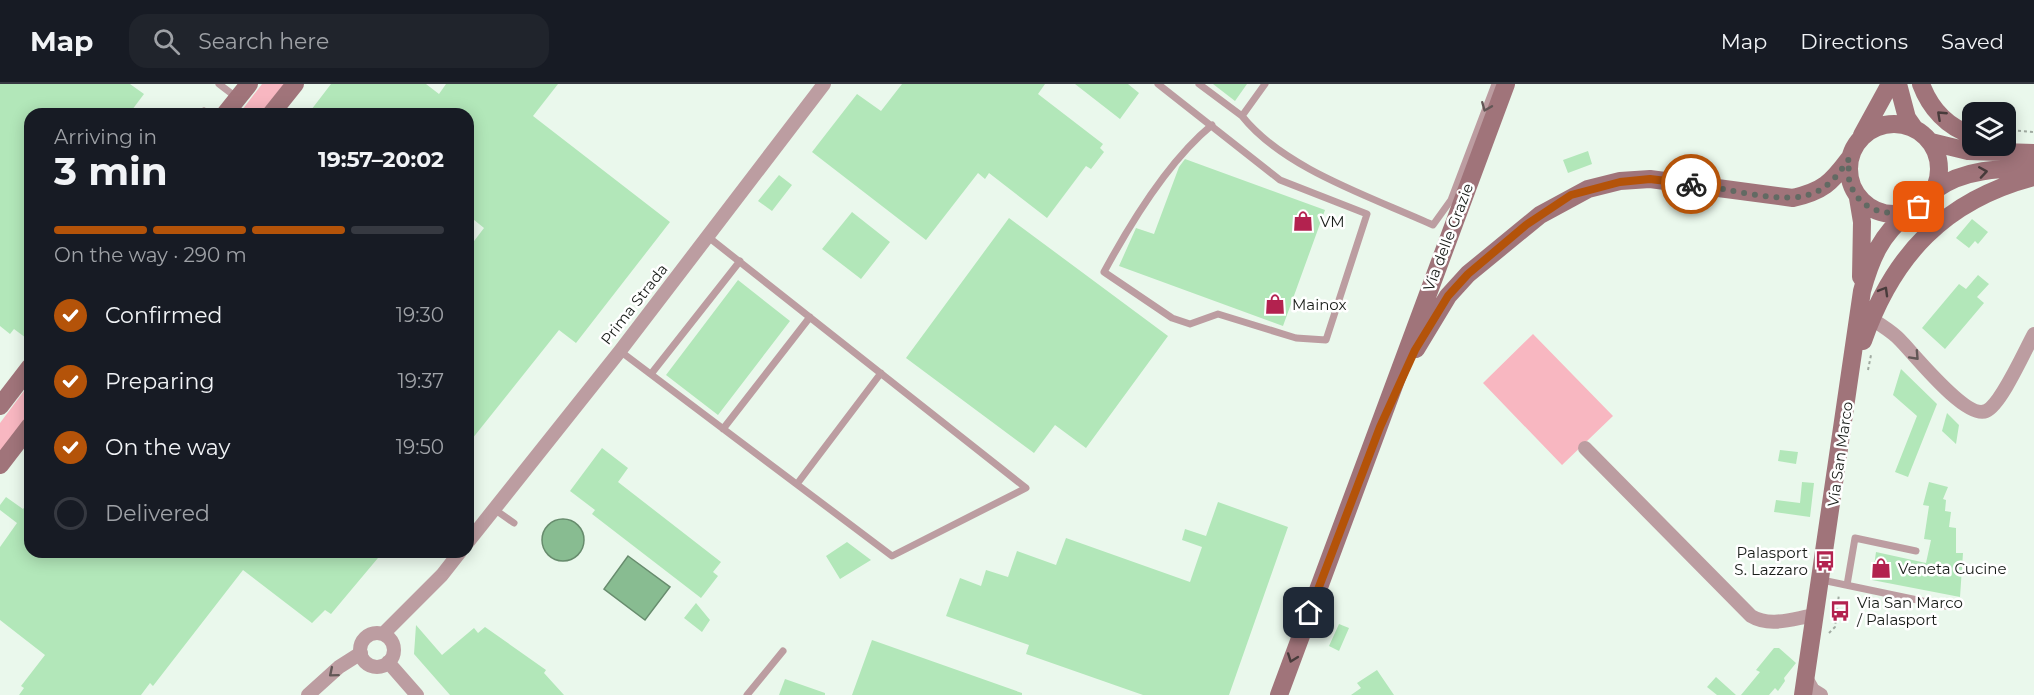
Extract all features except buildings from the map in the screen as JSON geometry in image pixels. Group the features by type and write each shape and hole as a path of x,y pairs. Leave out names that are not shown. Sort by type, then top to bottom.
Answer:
{"main road":[{"path":"276,108 295,84"},
{"name":"Via delle Grazie","path":"1279,695 1354,490 1380,427 1430,282 1506,84"},
{"path":"1380,427 1415,350 1448,296 1468,274 1526,225 1571,195 1620,182 1650,179 1793,198 1816,193 1833,181 1849,159 1890,84"},
{"path":"1898,84 1907,118 1914,128 1931,142 1968,150 2034,153"},
{"path":"1922,84 1932,106 1942,117 1962,129"},
{"path":"230,108 243,91"},
{"path":"1860,138 1876,127 1895,123 1914,128"},
{"path":"2016,141 2034,142"},
{"path":"1849,159 1849,180 1858,198 1872,210 1890,215 1908,213 1928,200 1935,190 1940,165 1931,142"},
{"path":"1935,190 1957,177 1982,171 2034,169"},
{"path":"1850,385 1881,294 1921,239 1943,219 1975,198 2010,183 2034,177"},
{"name":"Via San Marco","path":"1805,687 1862,291 1860,248 1862,222 1858,198"},
{"name":"Via San Marco","path":"1862,291 1877,246 1885,233 1908,213"},
{"path":"0,406 24,375"},
{"path":"0,465 24,434"}],"street":[{"name":"Prima Strada","path":"474,534 620,351 824,84"},
{"path":"1871,318 1898,338 1949,392 1971,410 1980,413 1989,410 2001,394 2034,334"},
{"path":"1585,448 1750,616 1761,622 1772,623 1816,615"},
{"path":"388,663 373,666 363,659 360,647 367,637 383,634 442,575 455,558"},
{"path":"383,634 394,647 388,663"},
{"path":"308,695 339,668 361,653"},
{"path":"388,663 417,695"},
{"path":"1805,687 1821,695"}],"lane":[{"path":"219,84 243,91"},
{"path":"1158,84 1212,125 1280,180 1367,214 1326,340 1296,338 1218,314 1190,324 1172,318 1104,272 1189,144 1212,125"},
{"path":"1199,84 1242,116 1254,130 1318,172 1433,225 1451,200 1495,84"},
{"path":"1242,116 1265,84"},
{"path":"620,351 892,556 1026,488 707,237"},
{"path":"651,374 740,261"},
{"path":"723,429 810,317"},
{"path":"797,484 881,374"},
{"path":"494,509 514,524"},
{"path":"1847,585 1855,538 1916,551"},
{"path":"1822,580 1946,606"},
{"path":"747,695 783,651"}],"path":[{"path":"2016,131 2034,132"}],"shaded area":[{"path":"262,84 284,84 265,108 244,108"},
{"path":"1533,334 1613,416 1562,465 1483,383"},
{"path":"24,391 24,420 0,452 0,423"},
{"path":"563,519 571,520 578,525 583,532 583,548 578,555 571,560 563,561 555,560 548,555 543,548 542,540 543,532 548,525 555,520"},
{"path":"628,556 670,587 645,620 604,589"}],"way so far":[{"path":"1691,184 1793,198 1816,193 1833,181 1849,159 1849,180 1858,198 1872,210 1890,215 1908,213 1919,207"}],"place":[{"name":"VM","path":"1303,221"},
{"name":"Mainox","path":"1275,304"},
{"name":"Palasport S. Lazzaro","path":"1825,561"},
{"name":"Veneta Cucine","path":"1881,568"},
{"name":"Via San Marco / Palasport","path":"1840,611"}],"route":[{"path":"1309,613 1354,490 1380,427 1415,350 1448,296 1468,274 1526,225 1571,195 1620,182 1650,179 1691,184"}]}
